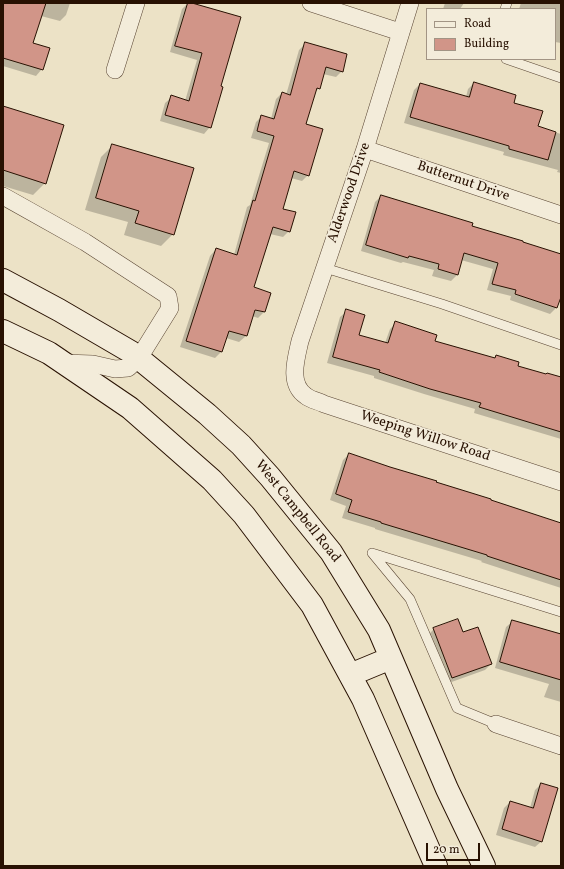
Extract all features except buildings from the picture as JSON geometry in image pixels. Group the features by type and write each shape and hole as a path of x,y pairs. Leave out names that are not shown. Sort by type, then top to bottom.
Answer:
{"main road":[{"name":"West Campbell Road","path":"3,280 59,310 131,352 207,414 241,445 270,477 331,552 379,630 447,788 484,866"},
{"path":"3,331 49,353 130,408 176,447 221,490 244,516 312,605 364,699 436,866"},
{"path":"350,675 391,658"}],"street":[{"path":"115,70 136,3"},
{"path":"311,3 400,32"},
{"name":"Alderwood Drive","path":"295,383 295,360 300,341 365,149 410,3"},
{"name":"Butternut Drive","path":"365,149 561,215"},
{"path":"3,196 86,242 168,296 170,308 139,358 128,368 116,369 93,364 63,363"},
{"name":"Weeping Willow Road","path":"295,383 306,396 324,404 561,482"},
{"path":"496,724 561,746"}],"lane":[{"path":"509,60 561,78"},
{"path":"325,268 442,304 561,344"},
{"path":"496,724 457,708 410,599 372,553 561,612"}]}
